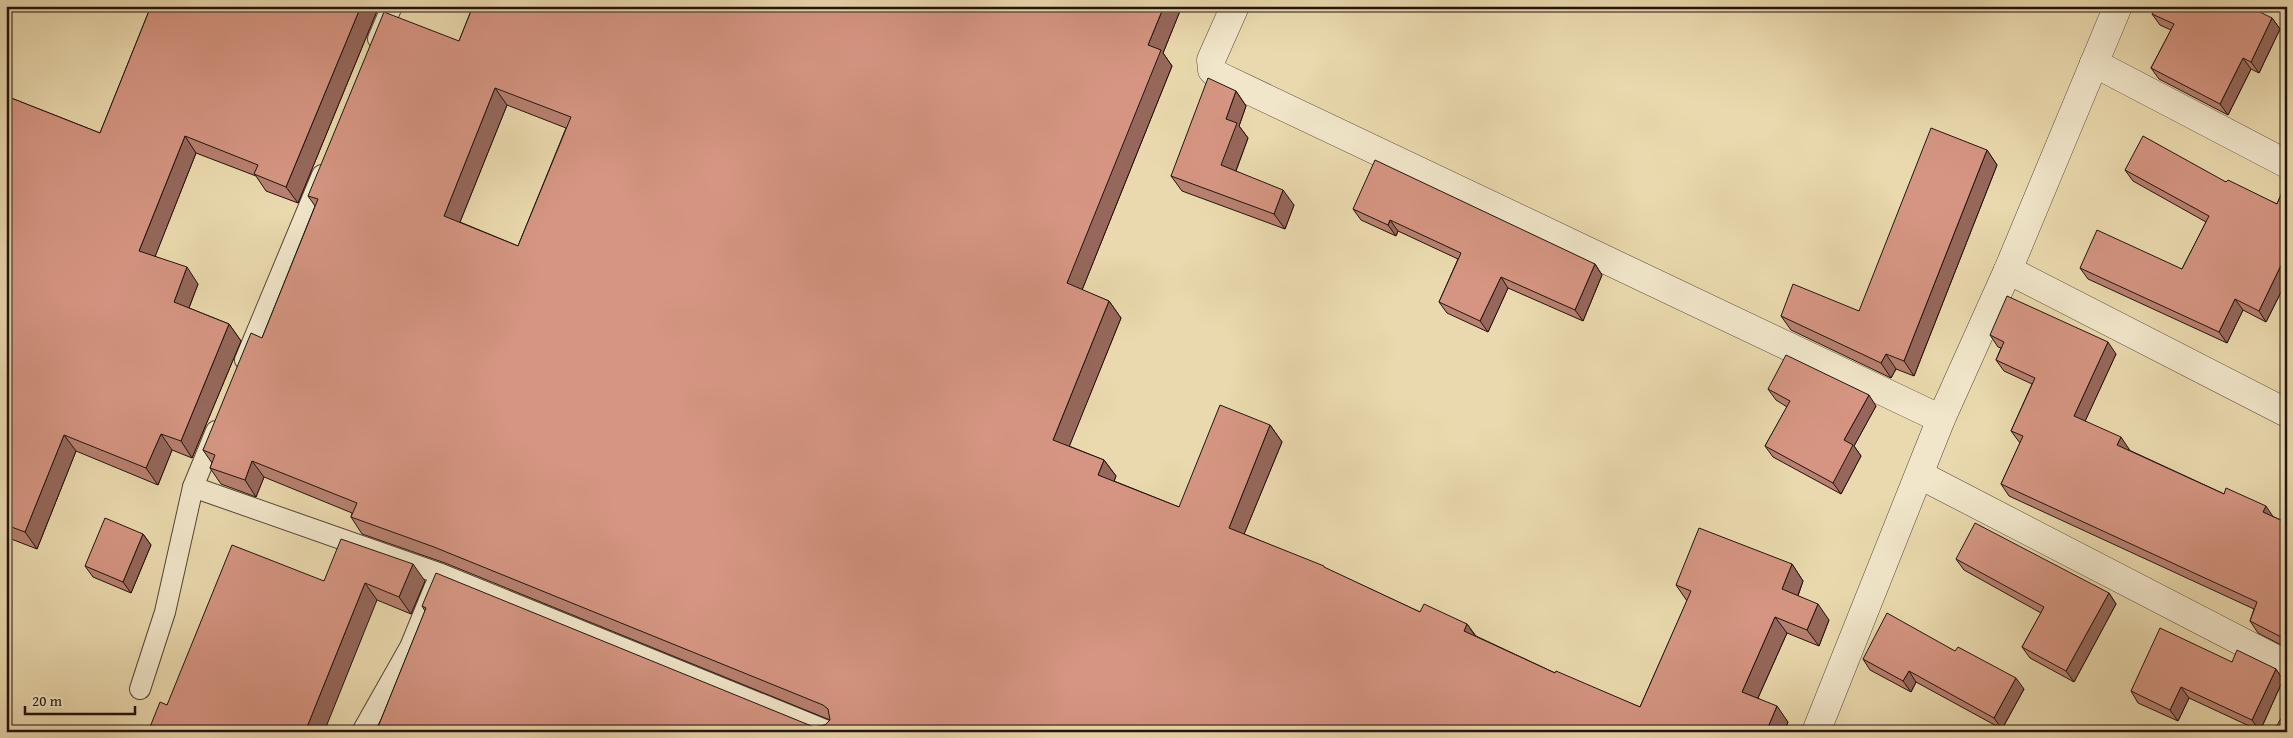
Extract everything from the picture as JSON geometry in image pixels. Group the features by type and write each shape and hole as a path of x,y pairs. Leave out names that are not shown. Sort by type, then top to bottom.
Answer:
{"street":[{"path":"1235,6 1211,60 1212,70 1217,75 1941,419"},
{"path":"1816,732 1941,419 2008,270 2118,6"},
{"path":"2094,63 2287,164"},
{"path":"2008,270 2287,413"},
{"path":"1920,475 2287,665"}],"lane":[{"path":"373,52 392,6"},
{"path":"239,376 331,154"},
{"path":"140,689 165,612 193,486 224,413"},
{"path":"193,486 441,574 830,732"},
{"path":"362,732 410,647 441,574"}],"building":[{"path":"151,6 361,6 286,187 254,174 258,165 185,136 139,251 187,267 174,302 229,324 181,441 161,434 146,468 64,435 25,532 6,525 6,96 100,133"},
{"path":"473,6 1164,6 1148,45 1161,50 1067,283 1109,301 1053,440 1104,460 1098,475 1179,507 1220,405 1270,425 1229,528 1324,566 1420,612 1424,604 1467,624 1464,631 1555,673 1556,671 1640,707 1691,591 1676,585 1699,528 1792,564 1782,589 1818,604 1807,630 1775,617 1742,692 1777,706 1766,732 376,732 426,608 422,606 436,573 814,727 825,725 830,720 828,709 823,705 434,547 351,517 357,503 252,461 245,480 210,468 215,455 203,450 251,333 262,338 318,199 308,196 384,12 459,41","holes":["495,88 571,117 518,246 444,216"]},
{"path":"2156,6 2248,6 2272,18 2251,62 2243,58 2220,104 2151,68 2174,24 2152,14"},
{"path":"1208,78 1236,91 1226,119 1237,123 1221,165 1283,190 1274,214 1171,176"},
{"path":"1931,128 1987,150 1904,361 1886,354 1881,363 1781,316 1793,284 1859,311"},
{"path":"2143,136 2226,182 2228,180 2277,204 2287,181 2287,260 2284,259 2259,311 2235,299 2219,332 2080,268 2097,230 2182,269 2209,216 2125,170"},
{"path":"1375,160 1595,264 1575,310 1501,277 1480,321 1439,302 1461,253 1390,220 1388,225 1353,209"},
{"path":"2007,296 2108,342 2074,416 2121,437 2117,445 2224,494 2226,488 2266,506 2263,512 2287,523 2287,640 2250,621 2257,602 2001,484 2023,436 2011,431 2035,378 1996,360 2004,342 1990,335"},
{"path":"1786,355 1869,395 1844,440 1853,445 1833,483 1765,446 1790,401 1768,389"},
{"path":"105,518 143,534 123,582 85,566"},
{"path":"1975,523 2109,593 2066,671 2022,647 2044,607 1956,559"},
{"path":"341,539 413,564 399,597 365,583 305,732 148,732 160,702 167,705 232,545 324,581"},
{"path":"1887,613 1955,651 1958,647 2016,678 1994,718 1909,671 1903,681 1863,659"},
{"path":"2160,628 2232,662 2237,650 2276,669 2252,720 2181,687 2170,710 2131,691"},
{"path":"2286,710 2287,732 2273,732"}]}
